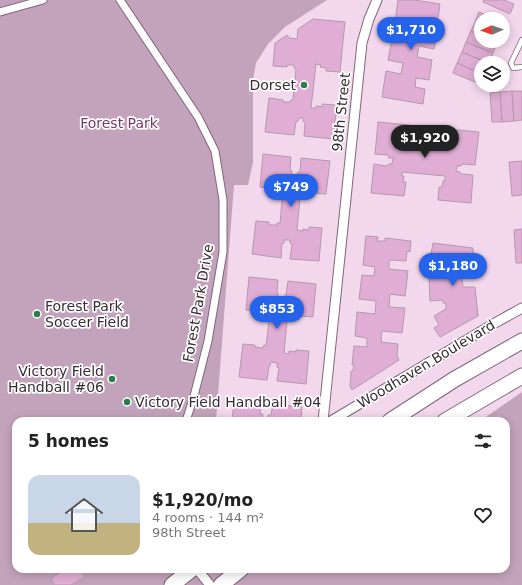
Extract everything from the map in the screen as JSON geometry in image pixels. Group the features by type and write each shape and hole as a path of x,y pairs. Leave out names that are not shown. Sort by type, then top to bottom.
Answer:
{"main road":[{"name":"Woodhaven Boulevard","path":"396,417 455,380 522,341"},
{"path":"452,417 522,376"},
{"path":"172,585 187,573"},
{"path":"221,585 236,573"}],"street":[{"path":"0,12 43,0"},
{"name":"Forest Park Drive","path":"120,0 198,117 215,151 223,200 223,252 208,341 187,417"},
{"name":"98th Street","path":"323,417 362,43 377,0"},
{"name":"Woodhaven Boulevard","path":"338,417 522,308"},
{"path":"200,573 210,585"}],"lane":[{"path":"522,40 511,63 513,68 522,67"}],"green space":[{"name":"Forest Park","path":"0,0 327,0 285,27 268,44 256,63 253,80 253,162 248,185 234,185 216,417 12,417 12,573 510,573 510,417 486,417 522,392 522,585 0,585"}],"building":[{"path":"398,0 415,0 440,4 438,19 427,18 425,27 438,29 434,49 419,46 417,57 432,60 429,80 416,78 415,87 425,89 423,104 382,97 386,71 401,74 403,63 388,60 393,34 408,36 410,24 395,22"},
{"path":"484,0 504,0 514,4 510,14 510,12 506,12 483,2"},
{"name":"Dorset","path":"313,19 345,22 340,72 326,71 326,68 320,67 321,65 316,64 311,108 316,108 316,106 322,107 322,104 337,105 333,139 304,136 305,123 303,118 299,118 296,122 294,135 265,132 269,98 283,100 283,102 290,102 293,100 296,69 294,68 294,65 287,65 287,67 273,66 275,43 287,35 289,38 297,39 298,29"},
{"path":"474,24 474,32 471,31"},
{"path":"471,31 474,32 474,45 466,42"},
{"path":"466,42 474,45 474,48 481,48 493,53 492,56 474,57 462,52"},
{"path":"481,48 495,48 493,53"},
{"path":"462,52 474,57 474,71 457,63"},
{"path":"457,63 474,71 474,82 453,73"},
{"path":"512,91 514,121 502,122 500,92"},
{"path":"512,91 522,91 522,120 514,121"},
{"path":"500,92 502,122 492,122 490,93"},
{"path":"378,122 479,132 475,165 463,164 457,166 456,171 462,174 473,175 471,203 438,200 439,187 442,187 443,181 445,181 445,176 402,172 402,176 404,176 403,182 406,182 404,196 371,193 374,164 386,166 392,164 393,158 389,158 388,155 375,154"},
{"path":"263,154 291,157 291,175 297,175 297,173 300,172 301,158 330,161 326,194 313,193 313,190 307,190 307,187 301,187 297,230 309,230 309,227 322,228 319,261 290,259 292,245 290,240 284,240 284,243 282,243 281,258 252,254 256,221 269,222 269,225 277,225 277,223 280,223 283,190 280,190 281,187 272,186 272,189 260,187"},
{"path":"522,161 522,195 512,196 509,162"},
{"path":"522,229 522,263 516,263 514,230"},
{"path":"366,236 378,237 377,241 385,241 385,238 411,241 410,252 407,251 406,261 391,260 389,262 389,269 408,271 405,296 390,294 389,307 405,308 402,333 382,331 381,342 398,344 397,356 399,360 352,390 350,386 351,371 353,371 354,365 352,365 354,346 367,347 367,338 355,336 357,312 375,314 376,301 359,299 362,275 374,276 375,267 363,265"},
{"path":"433,243 473,248 475,277 462,278 463,287 475,287 478,316 440,337 434,328 439,325 434,316 446,309 446,303 443,303 443,300 430,301 429,275 447,274 447,266 434,265 435,255 431,254"},
{"path":"249,277 278,280 278,298 284,299 288,281 316,284 313,317 299,316 300,313 294,312 294,310 288,310 284,353 289,354 289,351 296,352 296,350 309,351 306,384 277,381 279,368 277,367 277,363 271,362 267,380 239,377 243,344 255,345 255,347 263,348 264,345 266,346 270,313 267,313 267,310 260,309 259,311 246,310"},
{"path":"234,400 261,402 260,414 263,414 262,417 232,417"},
{"path":"273,404 302,407 301,417 268,417 268,415 271,415"},
{"path":"59,573 82,573 85,577 71,585 54,585 51,578"}],"place":[{"name":"Dorset","path":"304,85"},
{"name":"Forest Park Soccer Field","path":"37,314"},
{"name":"Victory Field Handball #06","path":"112,379"},
{"name":"Victory Field Handball #04","path":"127,402"}]}
